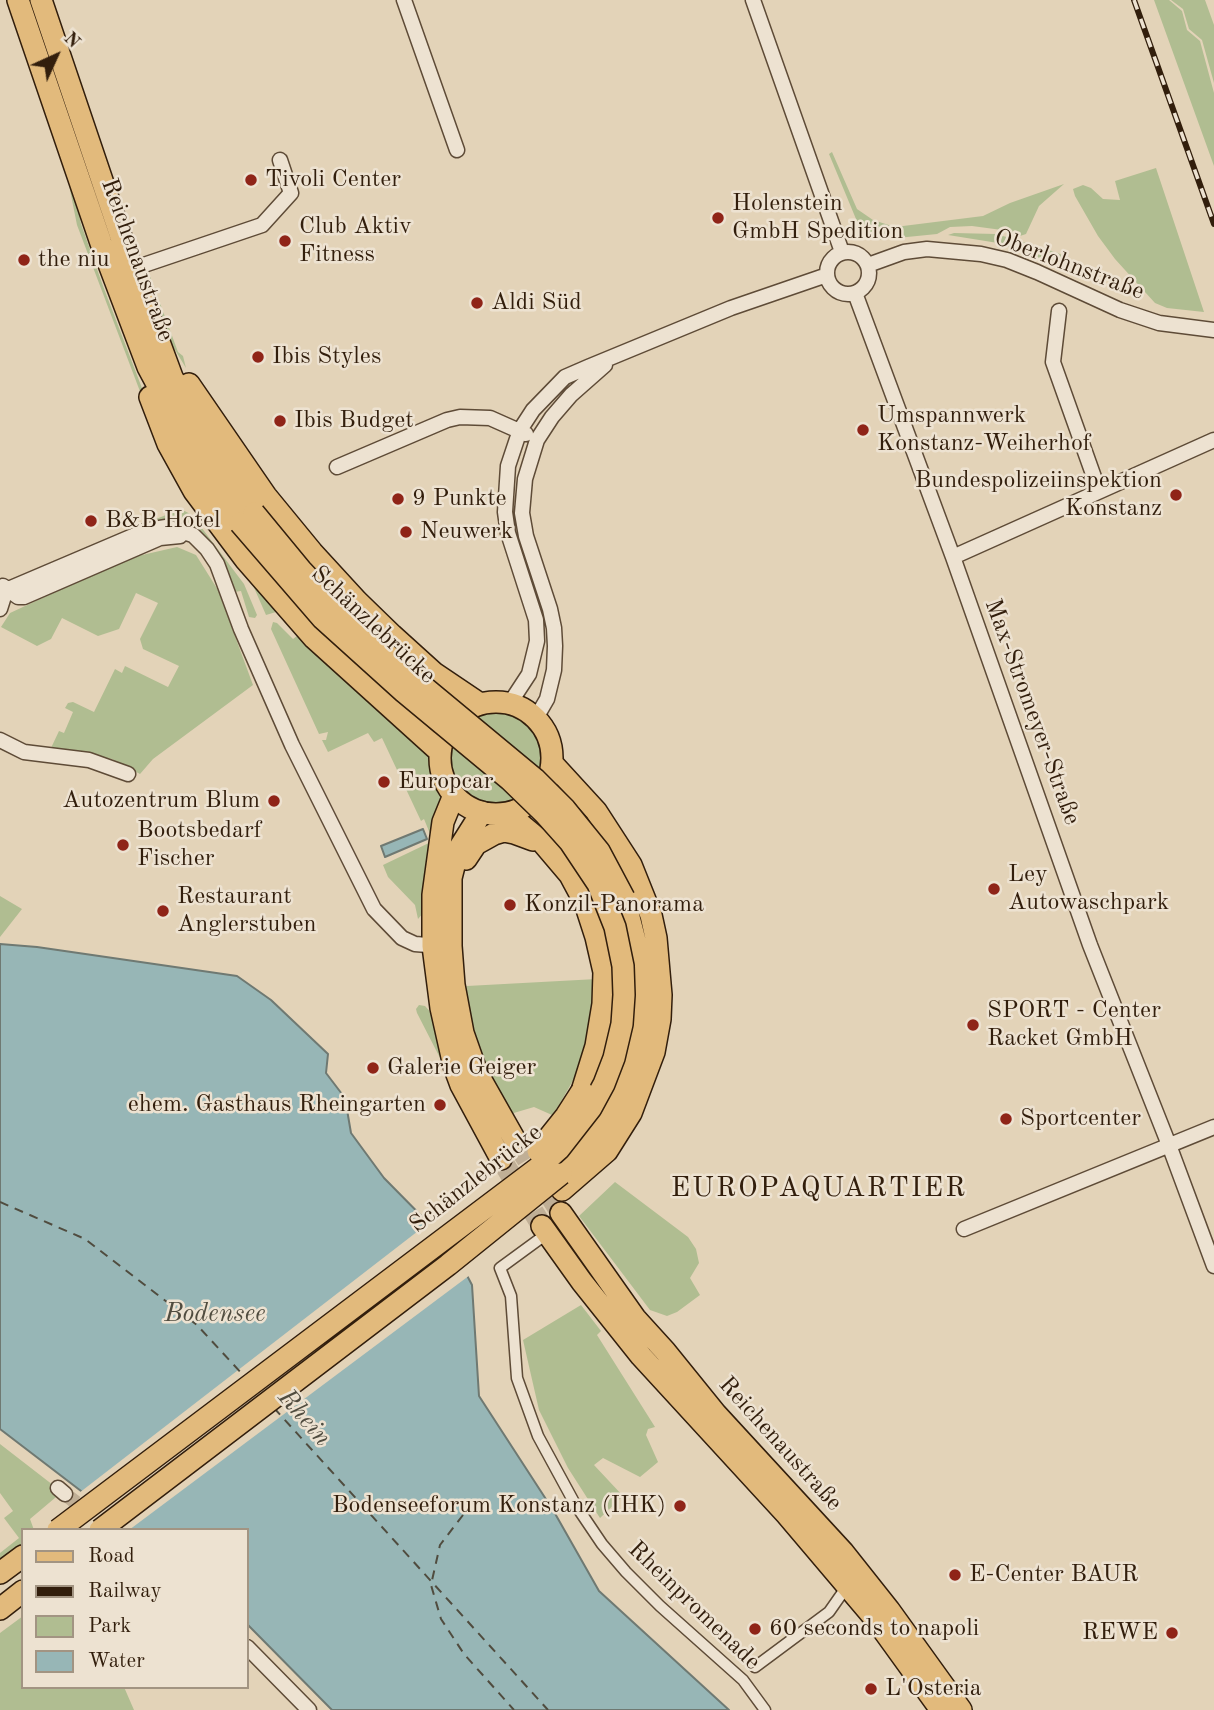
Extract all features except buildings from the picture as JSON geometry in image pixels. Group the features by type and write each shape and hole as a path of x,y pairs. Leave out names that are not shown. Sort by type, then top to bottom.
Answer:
{"main road":[{"name":"Reichenaustraße","path":"18,0 101,243 148,367 201,466 247,518"},
{"name":"Reichenaustraße","path":"40,0 172,377 247,518"},
{"path":"158,338 266,496 312,552 357,601 434,673 480,704"},
{"path":"148,367 149,395 168,444 194,492 214,521 314,638 439,751"},
{"name":"Schänzlebrücke","path":"61,1528 538,1168 575,1131 591,1108 614,1058 622,1024 624,995 619,941 611,912 589,869 570,842 510,780 331,627 288,581 247,518"},
{"name":"Schänzlebrücke","path":"103,1528 447,1265 561,1174 585,1150 605,1122 622,1090 631,1064 639,1025 639,956 624,898 608,866 565,809 535,779 347,619 247,518"},
{"path":"494,701 510,703 536,718 546,732 552,750 552,763 546,784 540,793 520,809 507,813 482,812 471,808 454,794 443,777 439,751 448,728 457,718 480,704 494,701"},
{"path":"447,1265 477,1255 576,1179 607,1150 631,1113 654,1052 660,1007 656,939 642,891 631,865 596,811 552,763"},
{"path":"454,794 446,811 433,895 463,1033 477,1073 512,1136 484,1131"},
{"path":"482,812 458,850 453,869 442,946 441,1007 454,1066 470,1105 501,1159"},
{"path":"504,1193 515,1171 551,1137 582,1091 600,1030 604,993 602,962 592,921 570,875 542,842 507,813"},
{"path":"453,869 466,859 476,844 494,834 514,832 542,842"},
{"name":"Reichenaustraße","path":"941,1710 876,1620 787,1515 641,1356 582,1282 543,1231 546,1214 562,1215 635,1318 716,1414 843,1552 889,1610 961,1710"},
{"path":"0,1573 21,1557"},
{"path":"0,1609 21,1593"}],"street":[{"path":"404,0 457,150"},
{"path":"753,0 842,252"},
{"name":"Reichenaustraße","path":"132,269 262,225 291,193 280,160"},
{"name":"Oberlohnstraße","path":"869,265 904,252 927,249 952,250 1007,260 1120,310 1159,323 1214,330"},
{"path":"842,252 858,253 869,265 868,282 855,293 837,290 827,275 829,263 842,252"},
{"path":"510,703 529,674 537,641 536,620 508,533 505,512 508,466 520,430 540,401 565,377 741,304 827,275"},
{"name":"Max-Stromeyer-Straße","path":"855,293 953,557 1090,945 1214,1266"},
{"path":"1059,310 1053,362 1099,491"},
{"path":"536,718 547,699 551,685 555,646 554,628 526,536 522,513 525,479 537,440 570,395 621,354"},
{"path":"337,467 447,420 476,416 491,418 537,440"},
{"path":"953,557 1214,440"},
{"path":"0,609 3,586 147,530 166,527 192,534 217,564 236,617 292,745 374,909 402,938 415,944 442,946"},
{"path":"0,740 24,752 89,760 128,774"},
{"path":"964,1229 1214,1127"},
{"name":"Rheinpromenade","path":"543,1231 500,1268 511,1296 517,1378 538,1436 575,1504 610,1553 660,1606 743,1680 765,1710"},
{"path":"755,1667 829,1612 843,1592"},
{"path":"248,1648 309,1710"}],"green space":[{"path":"7,0 11,0 72,179 81,224 161,438 276,612 266,615 252,583 158,439 77,225 68,180"},
{"path":"1154,0 1169,0 1182,11 1187,30 1200,41 1214,93 1214,166"},
{"path":"1171,0 1205,0 1214,25 1214,83 1202,40 1189,29 1183,9"},
{"path":"832,152 857,209 873,220 895,227 983,216 1010,203 1064,184 1039,206 1026,234 1020,236 1002,230 972,226 950,227 937,234 877,240 869,238 861,231 829,154"},
{"path":"1156,168 1204,312 1167,308 1155,303 1115,259 1075,196 1073,189 1083,185 1091,188 1103,199 1120,200 1115,181"},
{"path":"996,234 1027,243 1058,253 1074,262 1074,271 998,243 948,235"},
{"path":"150,276 186,368 172,345 148,287"},
{"path":"181,509 192,515 244,584 257,615 255,618 249,617 241,591 234,592 203,536 126,531"},
{"path":"177,547 196,555 218,590 253,685 153,759 140,774 112,759 51,748 59,731 64,733 73,712 65,708 68,703 73,702 94,712 115,669 122,673 125,666 168,687 179,666 143,649 140,639 158,603 136,593 119,629 98,636 62,618 51,639 37,646 1,627 10,613 129,558"},
{"path":"273,622 293,639 297,636 313,645 426,750 432,759 442,802 424,912 418,919 415,905 388,877 383,865 433,841 424,819 421,821 382,738 374,742 368,733 328,752 322,740 326,740 328,732 319,734 271,629"},
{"path":"488,711 506,711 531,724 541,740 544,758 541,776 531,792 506,805 488,805 463,792 450,767 450,749 463,724"},
{"path":"0,896 22,909 0,937"},
{"path":"597,979 595,1015 575,1077 559,1105 552,1115 534,1107 507,1115 487,1077 461,989 467,986"},
{"path":"419,1005 425,1006 436,1018 458,1093 417,1013"},
{"path":"615,1182 688,1237 696,1249 699,1263 690,1278 700,1295 677,1312 667,1316 650,1310 579,1216"},
{"path":"581,1305 601,1331 597,1335 655,1427 648,1429 646,1435 658,1462 640,1477 603,1458 594,1465 623,1496 600,1518 568,1468 539,1410 523,1340"},
{"path":"0,1444 62,1492 30,1519 33,1528 21,1528 21,1548 0,1564 0,1553 19,1538 4,1518 13,1511 0,1493"},
{"path":"21,1617 21,1689 125,1689 134,1710 0,1710 0,1633"}],"water":[{"path":"423,829 427,839 385,857 381,846"},
{"name":"Bodensee","path":"0,944 237,976 271,1000 328,1054 326,1073 345,1098 351,1133 384,1178 452,1247 472,1285 479,1396 553,1510 599,1591 729,1710 332,1710 248,1625 248,1528 129,1528 0,1429"}],"pier":[{"path":"431,1221 455,1244 470,1275 132,1528 126,1528 79,1493"}],"ferry route":[{"path":"0,1202 85,1239 197,1325 244,1376"},
{"path":"274,1408 548,1710"},
{"path":"463,1515 440,1545 431,1585 441,1619 464,1654 514,1710"}],"tunnel":[{"path":"516,1142 561,1213"},
{"path":"501,1159 542,1226"},
{"path":"65,1494 108,1528"}],"railway":[{"path":"1134,0 1214,224"}],"place":[{"name":"Tivoli Center","path":"251,180"},
{"name":"Holenstein GmbH Spedition","path":"718,218"},
{"name":"Club Aktiv Fitness","path":"285,241"},
{"name":"the niu","path":"24,260"},
{"name":"Aldi Süd","path":"477,303"},
{"name":"Ibis Styles","path":"258,357"},
{"name":"Ibis Budget","path":"280,421"},
{"name":"Umspannwerk Konstanz-Weiherhof","path":"863,430"},
{"name":"Bundespolizeiinspektion Konstanz","path":"1176,495"},
{"name":"9 Punkte","path":"398,499"},
{"name":"B&B Hotel","path":"91,521"},
{"name":"Neuwerk","path":"406,532"},
{"name":"Europcar","path":"384,782"},
{"name":"Autozentrum Blum","path":"274,801"},
{"name":"Bootsbedarf Fischer","path":"123,845"},
{"name":"Ley Autowaschpark","path":"994,889"},
{"name":"Konzil-Panorama","path":"510,905"},
{"name":"Restaurant Anglerstuben","path":"163,911"},
{"name":"SPORT - Center Racket GmbH","path":"973,1025"},
{"name":"Galerie Geiger","path":"373,1068"},
{"name":"ehem. Gasthaus Rheingarten","path":"440,1105"},
{"name":"Sportcenter","path":"1006,1119"},
{"name":"Bodenseeforum Konstanz (IHK)","path":"680,1506"},
{"name":"E-Center BAUR","path":"955,1575"},
{"name":"60 seconds to napoli","path":"755,1629"},
{"name":"REWE","path":"1172,1633"},
{"name":"L'Osteria","path":"871,1689"}],"district":[{"name":"EUROPAQUARTIER","path":"819,1189"}],"water label":[{"name":"Rhein","path":"304,1418"}]}
